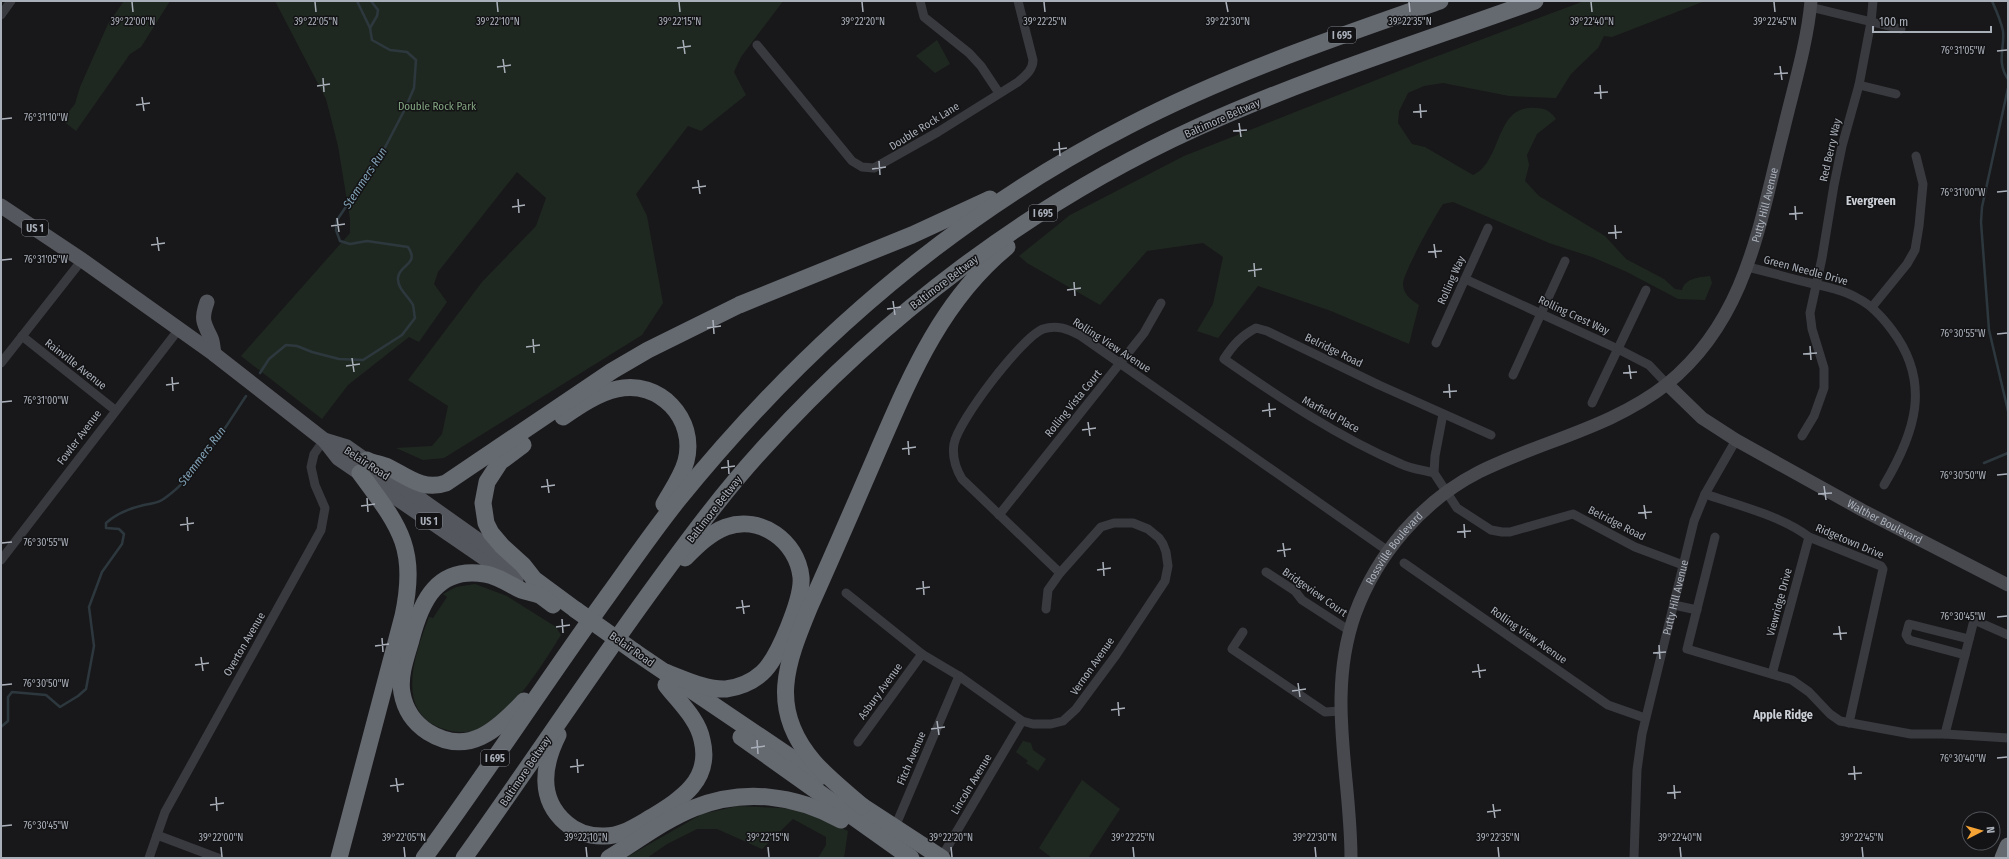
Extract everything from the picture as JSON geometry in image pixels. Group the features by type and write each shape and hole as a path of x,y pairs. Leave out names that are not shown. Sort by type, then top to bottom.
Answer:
{"highway":[{"name":"I 695","path":"424,858 564,656 675,503 773,390 808,355 870,300 921,258 1039,176 1128,126 1246,71 1329,39 1440,1"},
{"name":"Baltimore Beltway","path":"464,858 583,685 729,488 760,452 830,380 900,316 979,255 1036,217 1097,179 1195,129 1338,70 1535,1"},
{"path":"862,806 815,763 795,734 786,706 786,673 796,640 923,352 952,305 979,272 996,256 1058,210 1099,183 1195,129"},
{"path":"339,858 403,616 408,582 406,550 401,534 363,467 388,467 422,485 431,486 446,483 612,371 654,346 739,305 912,235 1039,176"},
{"path":"534,579 523,565 502,546 491,533 486,523 483,503 487,482 500,462 574,410 606,392 630,387 651,392 671,404 683,421 688,451 682,472 630,565"},
{"path":"658,582 711,535 726,527 743,524 760,526 780,537 793,551 800,568 801,577 799,600 775,656 770,664 755,679 736,687 715,688 665,679"},
{"path":"540,596 485,574 455,576 446,579 437,585 421,606 415,622 402,673 402,692 406,708 416,723 433,735 451,742 471,741 481,737 500,725 564,656"},
{"name":"Belair Road","path":"534,579 574,614 665,679 903,856"},
{"name":"Belair Road","path":"540,596 574,614"},
{"path":"583,685 554,744 546,773 545,784 551,806 558,816 580,832 603,836 616,835 632,829 680,800 690,790 701,770 704,750 699,729 665,679"},
{"name":"Belair Road","path":"665,679 941,858"},
{"path":"609,858 694,808 721,800 752,795 784,798 822,810 903,856"},
{"path":"2003,858 2008,846"}],"main road":[{"name":"Putty Hill Avenue","path":"1667,384 1696,354 1716,329 1732,302 1748,267 1795,82 1810,4"},
{"name":"Belair Road","path":"1,206 82,260 214,354 324,440 338,458 363,467 534,579"},
{"path":"207,302 203,313 203,323 206,332 211,338 214,354"},
{"name":"Walther Boulevard","path":"1667,384 1698,414 1736,440 1862,510 2008,585"},
{"name":"Rossville Boulevard","path":"1351,858 1340,711 1341,679 1350,631 1366,590 1388,551 1419,516 1447,492 1479,472 1602,423 1667,384"},
{"name":"Belair Road","path":"363,467 540,596"}],"street":[{"path":"1,16 11,1"},
{"path":"920,1 924,17 969,54 981,66 999,93"},
{"name":"Double Rock Lane","path":"757,45 852,161 866,168 874,168 883,165 1018,82 1026,75 1033,64 1018,1"},
{"name":"Red Berry Way","path":"1802,436 1814,416 1824,388 1823,362 1810,319 1815,284 1822,258 1827,218 1840,154 1859,85 1871,22 1873,1"},
{"path":"1810,4 1901,29"},
{"path":"1859,85 1896,94"},
{"path":"1872,307 1907,264 1914,250 1920,226 1923,184 1916,156"},
{"name":"Rolling Way","path":"1436,343 1488,228"},
{"path":"1,364 82,260"},
{"path":"1513,375 1565,262"},
{"name":"Green Needle Drive","path":"1748,267 1848,294 1872,307 1887,323 1904,348 1911,368 1916,392 1915,413 1908,441 1884,485"},
{"name":"Rolling Crest Way","path":"1465,279 1542,313 1649,365 1667,384"},
{"path":"1592,403 1646,290"},
{"name":"Rolling Vista Court","path":"999,515 1144,333 1161,303"},
{"name":"Rolling View Avenue","path":"1060,573 962,479 957,471 954,458 954,444 966,416 1010,360 1027,340 1037,333 1045,328 1058,327 1064,328 1081,336 1388,551"},
{"name":"Belridge Road","path":"1224,359 1233,344 1243,335 1256,328 1267,331 1379,386 1491,435"},
{"name":"Fowler Avenue","path":"1,560 178,329"},
{"name":"Rainville Avenue","path":"22,336 115,410"},
{"name":"Marfield Place","path":"1224,359 1294,407 1353,440 1402,465 1434,473"},
{"path":"1434,473 1435,456 1443,414"},
{"name":"Overton Avenue","path":"149,858 165,812 321,530 325,508 315,485 311,467 314,454 324,440"},
{"name":"Putty Hill Avenue","path":"1634,858 1637,770 1645,718 1694,521 1705,494 1736,440"},
{"name":"Belridge Road","path":"1434,473 1457,508 1491,530 1510,532 1573,514 1634,547 1683,564"},
{"name":"Ridgetown Drive","path":"1705,494 1799,529 1809,537 1881,566 1883,569 1849,723"},
{"name":"Vernon Avenue","path":"846,593 922,654 959,676 1022,721 1033,724 1051,724 1063,721 1076,709 1116,655 1165,581 1168,566 1166,552 1159,538 1148,529 1133,524 1114,523 1105,525 1097,531 1060,573 1048,590 1046,609"},
{"path":"1715,537 1687,649 1772,674 1800,685 1836,719 1849,723 1911,734 1945,734 2008,738"},
{"name":"Viewridge Drive","path":"1772,674 1809,537"},
{"name":"Rolling View Avenue","path":"1404,563 1608,705 1645,718"},
{"name":"Bridgeview Court","path":"1266,572 1295,591 1302,600 1350,631"},
{"path":"1674,605 1697,610"},
{"path":"1945,734 1974,620 2008,635"},
{"path":"1965,655 1909,640 1906,636 1909,624 1969,639"},
{"path":"1243,632 1232,649 1325,712 1340,711"},
{"name":"Asbury Avenue","path":"858,742 922,654"},
{"name":"Fitch Avenue","path":"895,827 959,676"},
{"name":"Lincoln Avenue","path":"941,858 1022,721"},
{"path":"157,835 218,858"}],"green space":[{"path":"124,1 170,1 141,47 130,54 76,131 62,120 75,104 80,87 108,24"},
{"name":"Double Rock Park","path":"275,1 783,1 741,57 734,72 746,95 701,131 688,126 636,194 647,216 663,303 642,335 444,458 423,460 396,448 432,446 442,434 448,406 408,380 482,282 536,226 546,198 517,172 438,272 434,284 447,302 419,342 409,337 348,385 322,419 241,356 350,233 350,219 338,146 326,99"},
{"path":"1584,1 1705,1 1612,37 1604,36 1598,48 1571,74 1556,98 1509,96 1443,83 1424,86 1408,93 1399,111 1398,123 1412,144 1425,147 1473,175 1483,168 1490,158 1500,135 1513,115 1522,109 1539,108 1547,110 1556,119 1537,134 1527,155 1529,165 1525,181 1539,196 1605,236 1626,259 1664,279 1675,289 1682,290 1686,283 1690,281 1710,276 1712,283 1705,300 1678,299 1627,272 1592,257 1549,243 1453,202 1443,204 1420,244 1404,278 1404,291 1410,299 1419,305 1409,344 1331,311 1258,286 1218,338 1197,331 1213,304 1223,257 1203,243 1147,251 1100,305 1027,263 1019,256 1070,215 1184,156 1419,63"},
{"path":"937,40 950,64 935,73 916,56"},
{"path":"475,584 507,596 556,627 561,635 525,689 502,715 490,724 478,730 457,732 436,726 423,717 416,705 413,691 413,676 419,645 429,617 433,618 447,597 443,594 456,587"},
{"path":"1023,741 1031,743 1033,750 1046,759 1038,771 1026,763 1028,761 1016,752"},
{"path":"1082,780 1120,809 1088,858 1052,858 1039,848"},
{"path":"738,806 801,809 848,831 844,858 818,858 826,845 826,837 793,819 762,849 717,829 697,829 667,844 647,858 625,858 702,814"}],"waterway":[{"name":"Stemmers Run","path":"260,373 269,359 286,345 297,346 312,352 339,359 363,360 402,335 415,318 413,305 401,289 398,282 399,273 408,264 412,257 408,247 367,241 350,244 340,241 336,230 337,220 381,155 414,88 416,60 407,52 390,50 372,40 370,28 357,1"},
{"name":"Stemmers Run","path":"370,28 377,16 378,10 371,1"},
{"path":"1992,1 2000,19 2003,31 2002,67 2008,79"},
{"path":"2008,88 1982,207 1981,222 1989,330 2008,411"},
{"name":"Stemmers Run","path":"1,727 8,721 8,697 12,692 46,695 60,707 78,696 86,689 94,646 89,607 102,572 122,544 124,534 119,529 106,528 106,523 119,514 139,506 160,501 174,491 197,467 246,396"},
{"path":"1984,463 2008,453"}],"district":[{"name":"Evergreen","path":"1871,201"},
{"name":"Apple Ridge","path":"1783,715"}]}
